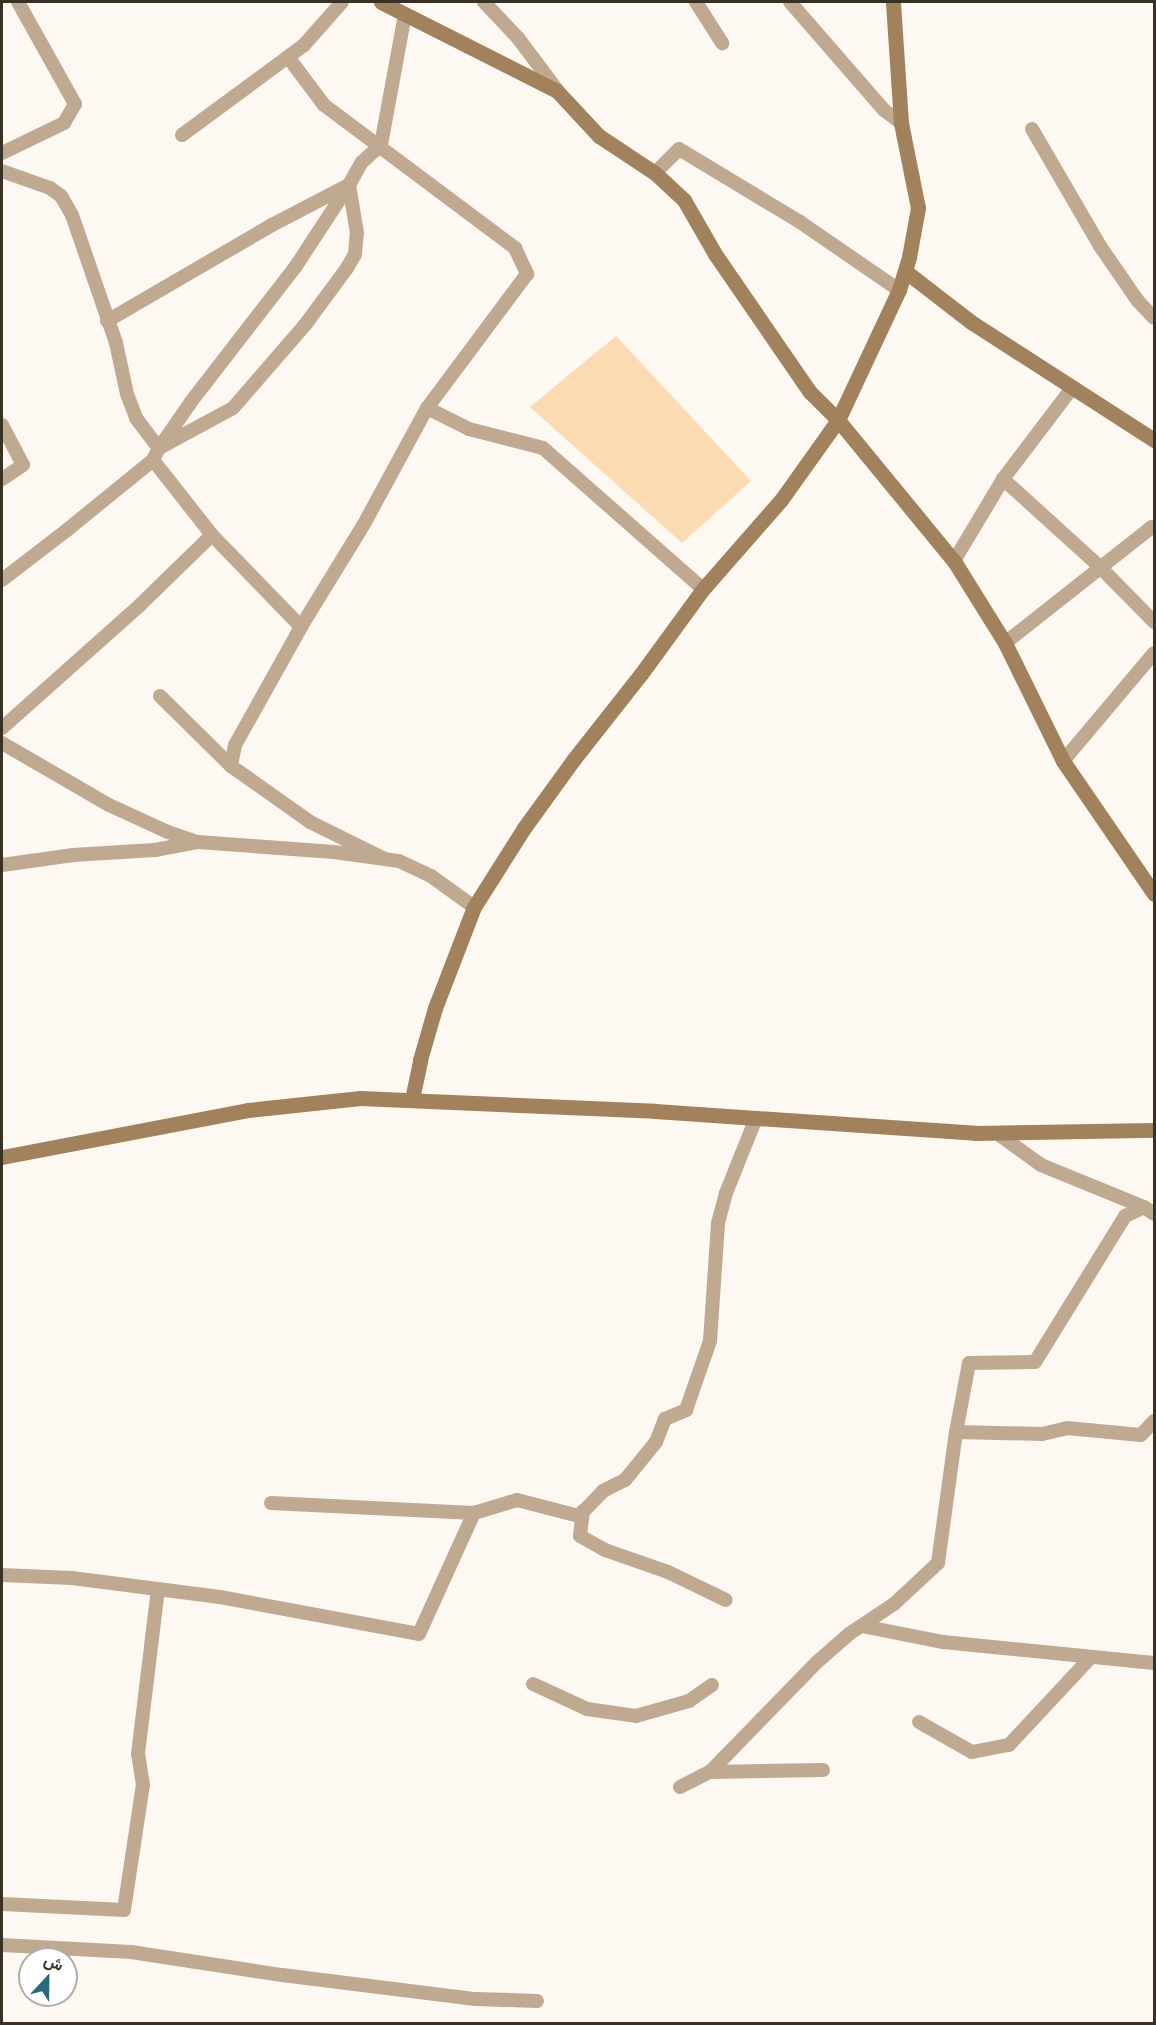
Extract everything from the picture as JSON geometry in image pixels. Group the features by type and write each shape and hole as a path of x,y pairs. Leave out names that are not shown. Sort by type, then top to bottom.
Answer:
{"main road":[{"path":"381,2 557,91 599,136 655,173 684,200 715,254 810,392 838,420 954,561 1005,643 1063,761 1155,894"},
{"path":"412,1099 420,1060 435,1008 474,907 524,828 704,589 781,500 838,420 899,290 918,208 901,123 893,2"},
{"path":"905,271 970,322 1155,440"},
{"path":"2,1157 248,1110 360,1098 412,1099 997,1133 1155,1130"}],"street":[{"path":"2,153 64,123 75,104 18,2"},
{"path":"182,135 304,45 342,2"},
{"path":"484,2 518,38 557,91"},
{"path":"696,2 722,43"},
{"path":"790,2 884,110 901,123"},
{"path":"156,454 296,266 362,162 381,145 405,14"},
{"path":"231,766 235,745 301,627 364,524 427,408 527,274 515,248 381,145 324,105 288,57"},
{"path":"1032,129 1100,246 1138,301 1155,318"},
{"path":"655,173 679,149 800,222 899,290"},
{"path":"2,171 29,179 61,196 82,241 116,343 127,394 136,418 156,454 212,535 301,627"},
{"path":"107,321 272,225 349,185"},
{"path":"2,579 67,531 156,454 233,408 305,325 355,254 357,233 349,185"},
{"path":"954,561 1003,479 1072,388"},
{"path":"427,408 469,429 543,448 704,589"},
{"path":"2,425 23,465 2,479"},
{"path":"1003,479 1101,568 1155,622"},
{"path":"1005,643 1152,527 1155,528"},
{"path":"2,728 140,605 212,535"},
{"path":"1063,761 1155,653"},
{"path":"160,696 231,766 310,822 385,859"},
{"path":"2,743 109,805 168,832 198,842 334,852 399,861 431,876 474,907"},
{"path":"2,865 73,855 155,850 198,842"},
{"path":"271,1503 474,1513 517,1500 579,1516 603,1491 625,1480 656,1442 665,1419 686,1410 710,1341 718,1223 726,1193 756,1118"},
{"path":"997,1133 1041,1165 1149,1211"},
{"path":"680,1787 710,1772 816,1663 849,1634 894,1604 938,1563 956,1432 969,1363 1035,1362 1125,1216 1149,1211"},
{"path":"956,1432 1042,1434 1067,1428 1142,1435 1155,1421"},
{"path":"583,1511 580,1536 605,1550 668,1572 726,1600"},
{"path":"2,1575 72,1578 220,1597 418,1634 474,1513"},
{"path":"2,1904 124,1910 143,1785 138,1754 158,1589"},
{"path":"862,1626 944,1642 1155,1663"},
{"path":"918,1722 972,1752 1009,1745 1091,1657"},
{"path":"533,1684 587,1709 636,1716 689,1701 712,1685"},
{"path":"710,1772 823,1770"},
{"path":"2,1946 131,1952 476,1999 537,2001"}],"shaded area":[{"path":"616,336 751,481 682,543 530,407"}]}
